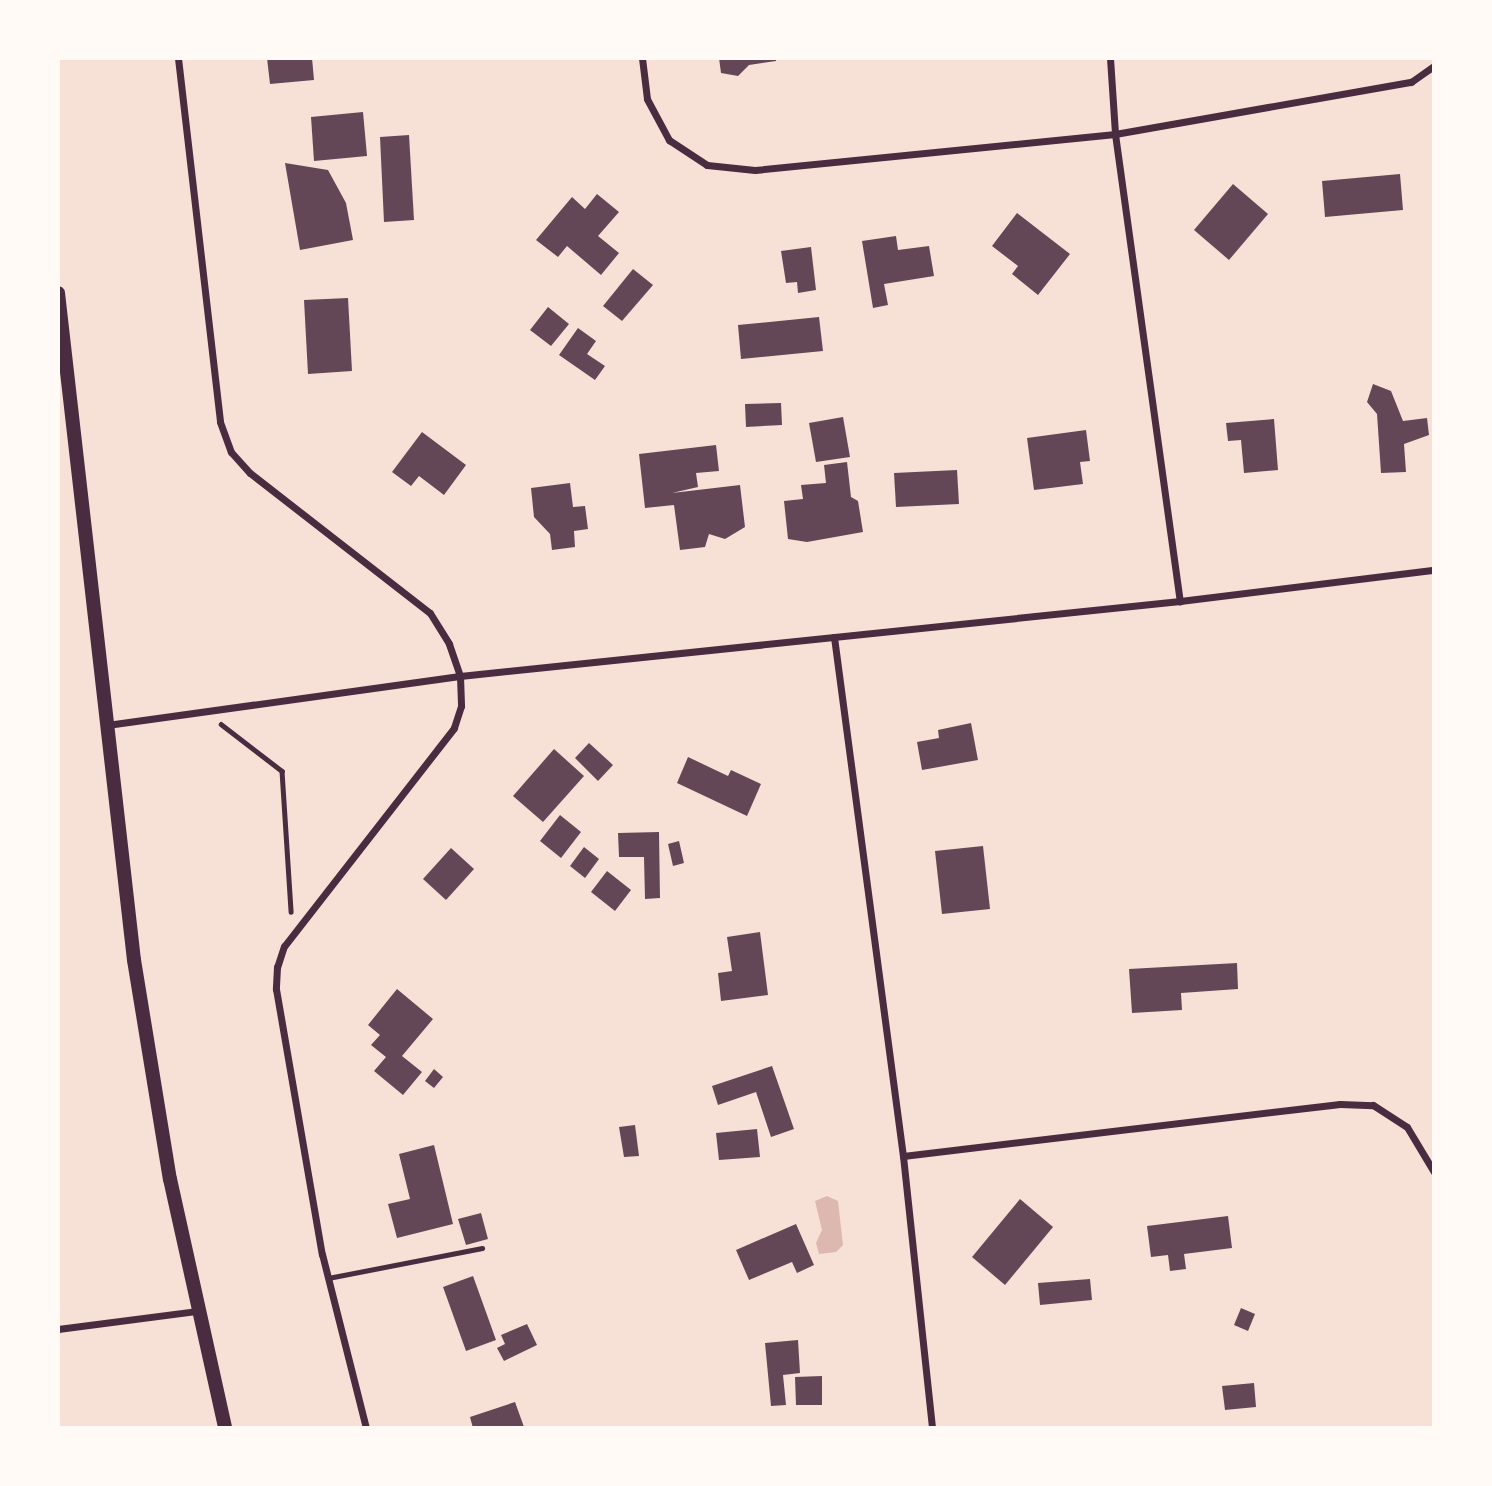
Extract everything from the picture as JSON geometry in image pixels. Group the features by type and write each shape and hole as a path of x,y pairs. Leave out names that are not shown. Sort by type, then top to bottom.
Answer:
{"main road":[{"path":"58,293 148,1055 196,1311 225,1428"}],"street":[{"path":"178,58 220,422 231,452 250,472 430,613 449,643 460,676 461,706 454,727 292,935 281,957 276,989 328,1278 366,1428"},
{"path":"642,58 647,99 669,140 707,165 755,170 1115,134 1412,82 1434,66"},
{"path":"1110,58 1115,134 1180,601"},
{"path":"107,725 460,676 1180,601 1434,570"},
{"path":"834,637 903,1156 932,1428"},
{"path":"903,1156 1340,1104 1373,1105 1407,1127 1434,1172"},
{"path":"58,1329 196,1311"}],"lane":[{"path":"328,1278 482,1248"}],"path":[{"path":"202,712 248,741 282,771 292,935"}],"shaded area":[{"path":"827,1196 838,1201 843,1245 836,1252 819,1254 816,1243 822,1230 815,1201"}],"building":[{"path":"267,58 312,58 314,80 270,84"},
{"path":"719,58 776,58 776,61 749,65 738,76 721,73"},
{"path":"363,112 367,156 314,161 311,117"},
{"path":"409,135 414,220 384,222 380,137"},
{"path":"285,163 328,170 346,203 353,240 300,250"},
{"path":"1400,174 1403,210 1325,217 1322,181"},
{"path":"1233,184 1268,214 1229,260 1194,230"},
{"path":"597,194 619,212 598,236 619,253 601,275 567,246 558,257 536,240 572,197 585,209"},
{"path":"1017,213 1070,254 1038,295 1012,274 1018,266 992,246"},
{"path":"896,236 898,250 929,246 934,276 884,284 888,305 873,308 862,241"},
{"path":"811,247 816,290 798,293 797,282 786,283 781,251"},
{"path":"633,269 653,285 622,321 603,306"},
{"path":"348,298 352,371 308,374 304,300"},
{"path":"548,307 569,324 551,346 530,330"},
{"path":"819,317 823,351 741,359 738,325"},
{"path":"578,328 596,341 587,354 605,366 595,380 559,355"},
{"path":"1373,384 1391,391 1403,421 1427,418 1429,435 1404,444 1406,472 1381,473 1377,414 1367,402"},
{"path":"781,403 782,425 746,427 745,404"},
{"path":"843,417 850,457 816,462 809,423"},
{"path":"1274,419 1278,470 1244,473 1241,440 1228,441 1226,423"},
{"path":"1086,430 1090,461 1080,462 1083,484 1034,490 1027,438"},
{"path":"422,432 466,465 444,495 419,476 411,486 392,472"},
{"path":"716,445 719,471 696,473 698,487 672,493 740,485 745,527 725,539 709,534 705,547 680,550 674,505 645,508 639,454"},
{"path":"847,462 851,497 858,501 863,532 807,542 788,539 784,501 803,499 801,485 826,483 824,465"},
{"path":"957,470 959,504 896,507 894,473"},
{"path":"570,483 573,507 585,506 588,529 574,531 575,547 552,550 550,534 534,517 531,488"},
{"path":"971,723 978,760 922,770 917,742 939,738 938,730"},
{"path":"589,743 613,765 598,781 575,758"},
{"path":"554,749 584,776 543,822 513,796"},
{"path":"688,757 728,776 731,770 761,784 747,816 677,783"},
{"path":"560,815 581,832 561,858 540,841"},
{"path":"659,832 660,898 645,899 644,857 619,857 618,833"},
{"path":"679,841 684,863 673,866 668,844"},
{"path":"983,846 990,909 942,914 935,851"},
{"path":"584,847 599,859 585,878 570,866"},
{"path":"451,848 474,869 446,900 423,879"},
{"path":"607,871 631,890 615,911 591,892"},
{"path":"760,932 768,995 721,1001 718,973 732,971 727,937"},
{"path":"1237,963 1238,989 1181,993 1182,1010 1132,1013 1129,969"},
{"path":"397,989 433,1019 402,1056 422,1072 403,1095 374,1071 386,1057 371,1045 380,1035 368,1025"},
{"path":"772,1066 794,1129 771,1137 756,1092 718,1105 712,1086"},
{"path":"434,1069 443,1077 434,1088 425,1081"},
{"path":"635,1125 639,1156 624,1157 619,1127"},
{"path":"757,1129 760,1157 719,1160 716,1133"},
{"path":"434,1145 453,1224 397,1238 388,1204 410,1199 399,1154"},
{"path":"1020,1199 1053,1227 1005,1285 972,1257"},
{"path":"481,1213 488,1239 466,1245 458,1219"},
{"path":"1228,1216 1232,1248 1184,1254 1186,1269 1170,1271 1168,1255 1151,1257 1147,1226"},
{"path":"796,1224 814,1265 797,1273 792,1262 749,1280 736,1250"},
{"path":"473,1276 496,1340 466,1351 443,1287"},
{"path":"1090,1279 1092,1300 1040,1305 1038,1283"},
{"path":"1241,1308 1255,1314 1248,1331 1234,1325"},
{"path":"527,1324 537,1345 504,1361 497,1348 505,1344 501,1335"},
{"path":"798,1340 800,1373 783,1375 786,1405 771,1406 765,1343"},
{"path":"822,1376 822,1405 796,1405 795,1377"},
{"path":"1254,1383 1256,1407 1225,1410 1222,1386"},
{"path":"515,1402 524,1427 473,1428 470,1417"}]}
